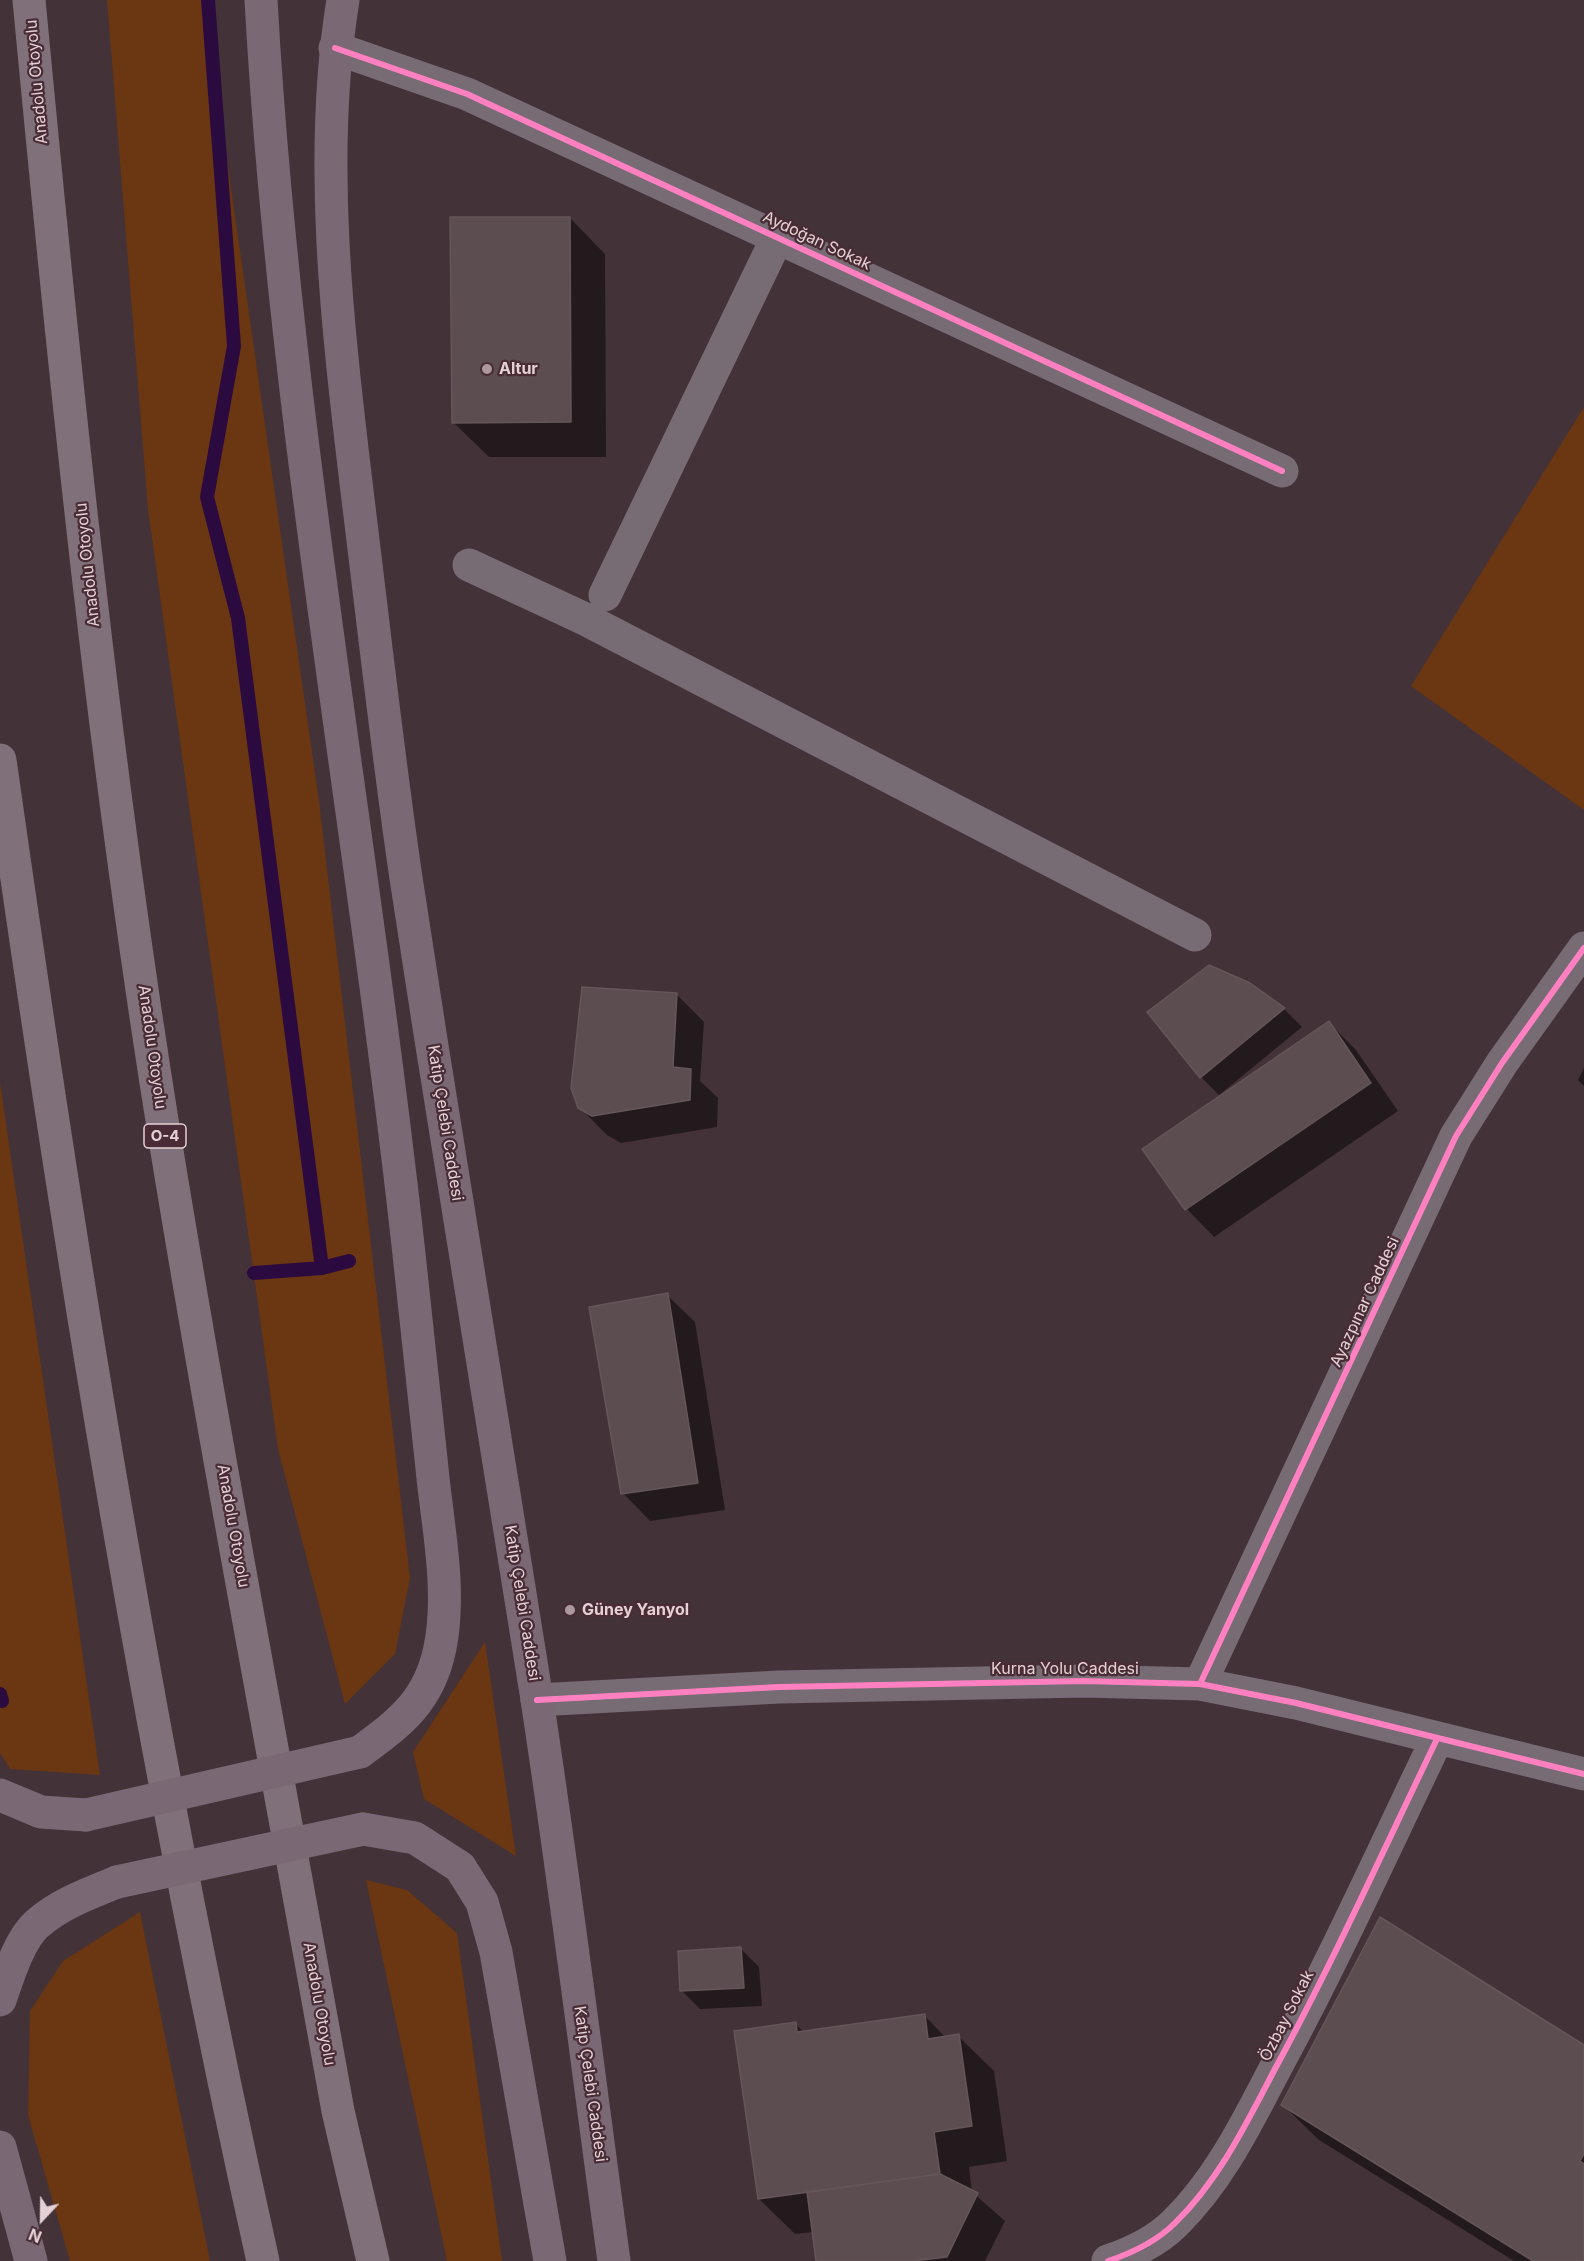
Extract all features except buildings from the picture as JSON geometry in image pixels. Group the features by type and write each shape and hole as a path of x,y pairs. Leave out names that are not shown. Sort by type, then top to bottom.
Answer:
{"highway":[{"name":"Anadolu Otoyolu","path":"29,0 51,231 112,775 165,1138 338,2111 373,2261"},
{"path":"0,760 49,1111 135,1623 232,2124 263,2261"}],"main road":[{"path":"0,1795 41,1812 86,1815 360,1752 404,1720 427,1689 440,1649 444,1600 440,1538 402,1195 321,576 269,131 261,0"},
{"path":"343,0 335,48 330,126 334,233 350,432 386,742 422,983"},
{"path":"321,576 422,983"},
{"name":"Katip Çelebi Caddesi","path":"422,983 537,1700 614,2261"},
{"path":"0,2000 12,1965 36,1925 77,1899 117,1882 363,1829 415,1838 460,1867 482,1902 496,1952 550,2261"},
{"path":"0,2147 31,2261"}],"street":[{"name":"Aydoğan Sokak","path":"335,48 467,94 1282,471"},
{"path":"605,595 777,238"},
{"path":"469,565 596,624 1195,935"},
{"name":"Ayazpınar Caddesi","path":"1200,1684 1456,1137 1502,1063 1584,948"},
{"name":"Kurna Yolu Caddesi","path":"537,1700 790,1687 1084,1681 1200,1684 1296,1703 1584,1774"},
{"name":"Özbay Sokak","path":"1108,2261 1154,2241 1175,2224 1212,2180 1236,2143 1300,2022 1437,1739"}],"shaded area":[{"path":"107,0 204,0 319,801 410,1578 395,1654 345,1704 278,1449 148,509"},
{"path":"1584,407 1584,810 1411,686"},
{"path":"0,1082 100,1775 10,1769 0,1753"},
{"path":"485,1642 516,1856 424,1799 413,1752"},
{"path":"366,1880 407,1890 457,1933 502,2261 447,2261"},
{"path":"140,1912 210,2261 70,2261 28,2115 30,2011 63,1961"}],"waterway":[{"path":"208,0 234,346 207,497 238,618 322,1268"},
{"path":"254,1273 322,1268 349,1261"},
{"path":"0,1694 2,1701"}],"cycle path":[{"path":"335,48 467,94 1282,471"},
{"path":"1200,1684 1456,1136 1502,1063 1584,948"},
{"path":"537,1700 779,1687 1084,1681 1200,1684 1296,1703 1584,1774"},
{"path":"1108,2261 1144,2246 1175,2223 1206,2188 1232,2149 1318,1986 1437,1739"}],"place":[{"name":"Altur","path":"487,369"},
{"name":"Güney Yanyol","path":"570,1610"}]}
